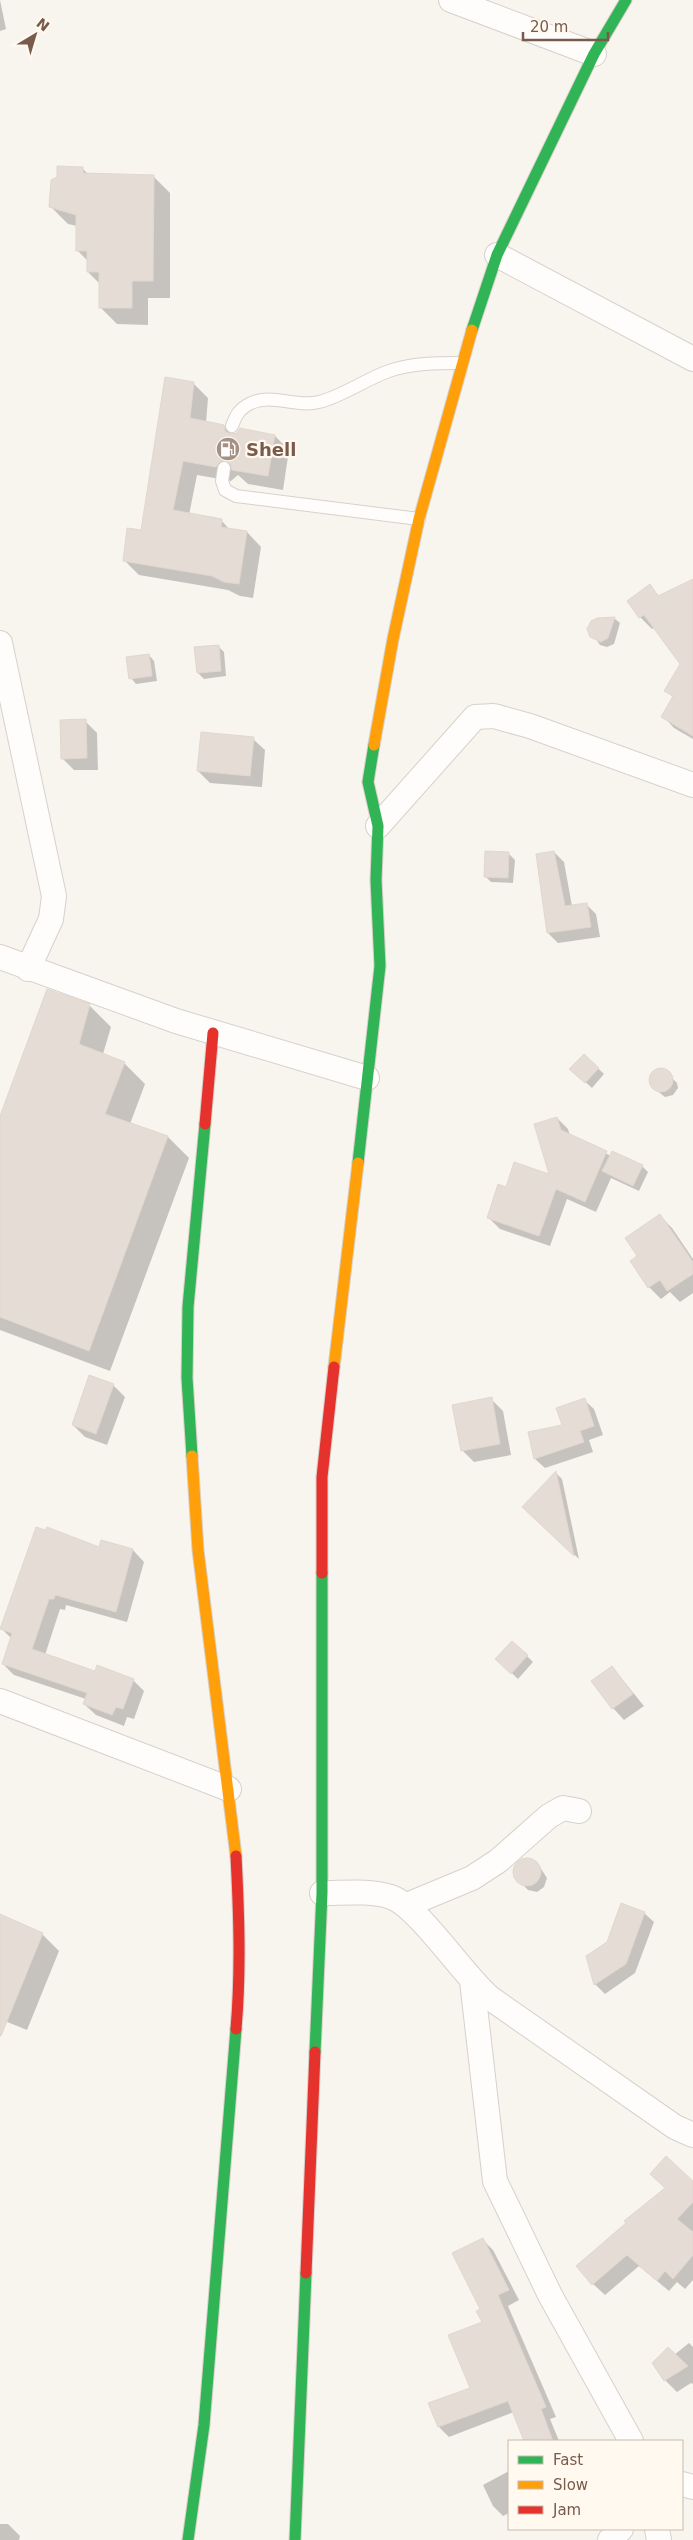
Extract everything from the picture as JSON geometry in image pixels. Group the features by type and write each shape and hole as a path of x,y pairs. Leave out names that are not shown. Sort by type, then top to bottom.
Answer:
{"main road":[{"path":"295,2540 322,1893 322,1477 380,966 376,880 378,826 368,782 393,639 420,519 461,363 497,255 594,54 626,0"},
{"path":"188,2540 206,2405 240,1992 239,1912 229,1789 198,1550 187,1378 188,1307 213,1032"}],"street":[{"path":"451,0 474,5 594,54"},
{"path":"497,255 693,358"},
{"path":"0,643 54,896 50,919 28,968"},
{"path":"378,826 474,717 494,716 530,726 693,785"},
{"path":"0,957 213,1032 367,1078"},
{"path":"0,1701 229,1789"},
{"path":"407,1905 478,1874 498,1861 549,1816 563,1808 579,1811"},
{"path":"322,1893 380,1894 392,1897 407,1905 472,1981 490,1998 675,2127 693,2135"},
{"path":"472,1981 495,2181 550,2295 630,2440"},
{"path":"610,2540 620,2530"}],"lane":[{"path":"232,426 238,412 250,404 265,398 300,403 319,402 390,371 431,363 461,363"},
{"path":"224,468 222,481 225,490 236,496 420,519"}],"building":[{"path":"57,166 83,167 83,173 154,175 153,281 132,281 132,308 99,308 99,272 87,272 87,251 76,251 76,215 49,207 51,180 57,177"},
{"path":"165,377 194,382 190,418 224,425 225,431 230,434 237,433 240,428 275,435 268,476 232,470 231,465 226,460 221,461 216,467 183,461 173,510 222,519 221,527 247,531 239,584 224,582 212,576 123,561 127,528 141,530"},
{"path":"693,579 693,736 661,717 673,696 664,691 680,664 644,615 639,618 627,601 650,584 658,596"},
{"path":"615,617 608,638 601,642 590,637 587,629 591,621 597,618"},
{"path":"219,645 221,671 197,673 194,647"},
{"path":"149,654 152,676 129,679 126,657"},
{"path":"86,719 87,758 61,759 60,720"},
{"path":"201,732 254,737 250,776 197,771"},
{"path":"485,851 509,852 508,878 484,877"},
{"path":"554,851 565,906 587,903 591,927 547,933 536,854"},
{"path":"47,989 90,1004 79,1044 125,1062 105,1114 168,1136 89,1351 0,1317 0,1116"},
{"path":"584,1054 599,1068 585,1083 569,1069"},
{"path":"661,1068 670,1071 673,1080 670,1089 661,1092 652,1089 649,1080 652,1071"},
{"path":"557,1117 561,1130 607,1151 585,1202 556,1189 539,1236 487,1218 498,1184 506,1187 514,1162 549,1174 534,1124"},
{"path":"612,1151 643,1165 633,1186 602,1171"},
{"path":"660,1214 693,1262 693,1274 667,1291 660,1280 648,1288 630,1261 637,1256 625,1238"},
{"path":"89,1375 114,1384 96,1434 72,1425"},
{"path":"492,1397 500,1444 461,1451 452,1405"},
{"path":"585,1398 594,1426 580,1431 584,1442 534,1459 528,1432 562,1425 556,1408"},
{"path":"556,1471 574,1556 522,1507"},
{"path":"36,1527 45,1530 47,1527 99,1547 101,1540 133,1549 116,1612 55,1595 54,1599 49,1599 32,1649 95,1671 97,1665 134,1679 123,1709 116,1707 112,1715 83,1704 87,1693 2,1664 12,1633 0,1629"},
{"path":"512,1641 528,1655 511,1674 495,1659"},
{"path":"612,1666 633,1694 612,1709 591,1681"},
{"path":"527,1858 537,1862 541,1872 537,1882 527,1886 517,1882 513,1872 517,1862"},
{"path":"621,1903 645,1912 626,1964 594,1985 586,1956 607,1942"},
{"path":"0,1914 43,1933 1,2036 0,2036"},
{"path":"666,2156 693,2181 693,2202 677,2219 693,2232 693,2255 673,2279 665,2271 657,2281 627,2255 592,2285 576,2266 626,2223 624,2221 665,2188 650,2174"},
{"path":"483,2238 509,2290 498,2295 546,2407 541,2409 553,2440 524,2440 508,2401 438,2427 428,2403 470,2388 448,2335 482,2322 476,2311 480,2309 452,2253"},
{"path":"668,2347 688,2366 664,2381 652,2363"}],"traffic: fast":[{"path":"472,330 497,255 594,54 626,0"},
{"path":"358,1163 380,966 376,880 378,826 368,782 374,745"},
{"path":"192,1456 187,1378 188,1307 205,1124"},
{"path":"315,2052 322,1893 322,1573"},
{"path":"188,2540 204,2425 236,2029"},
{"path":"295,2540 306,2273"}],"traffic: slow":[{"path":"374,745 393,639 419,519 472,330"},
{"path":"334,1367 358,1163"},
{"path":"192,1456 198,1550 236,1856"}],"traffic: jam":[{"path":"205,1124 213,1033"},
{"path":"322,1573 322,1477 334,1367"},
{"path":"236,1856 239,1942 239,1986 236,2029"},
{"path":"306,2273 315,2052"}],"place":[{"name":"Shell","path":"228,449"}]}
